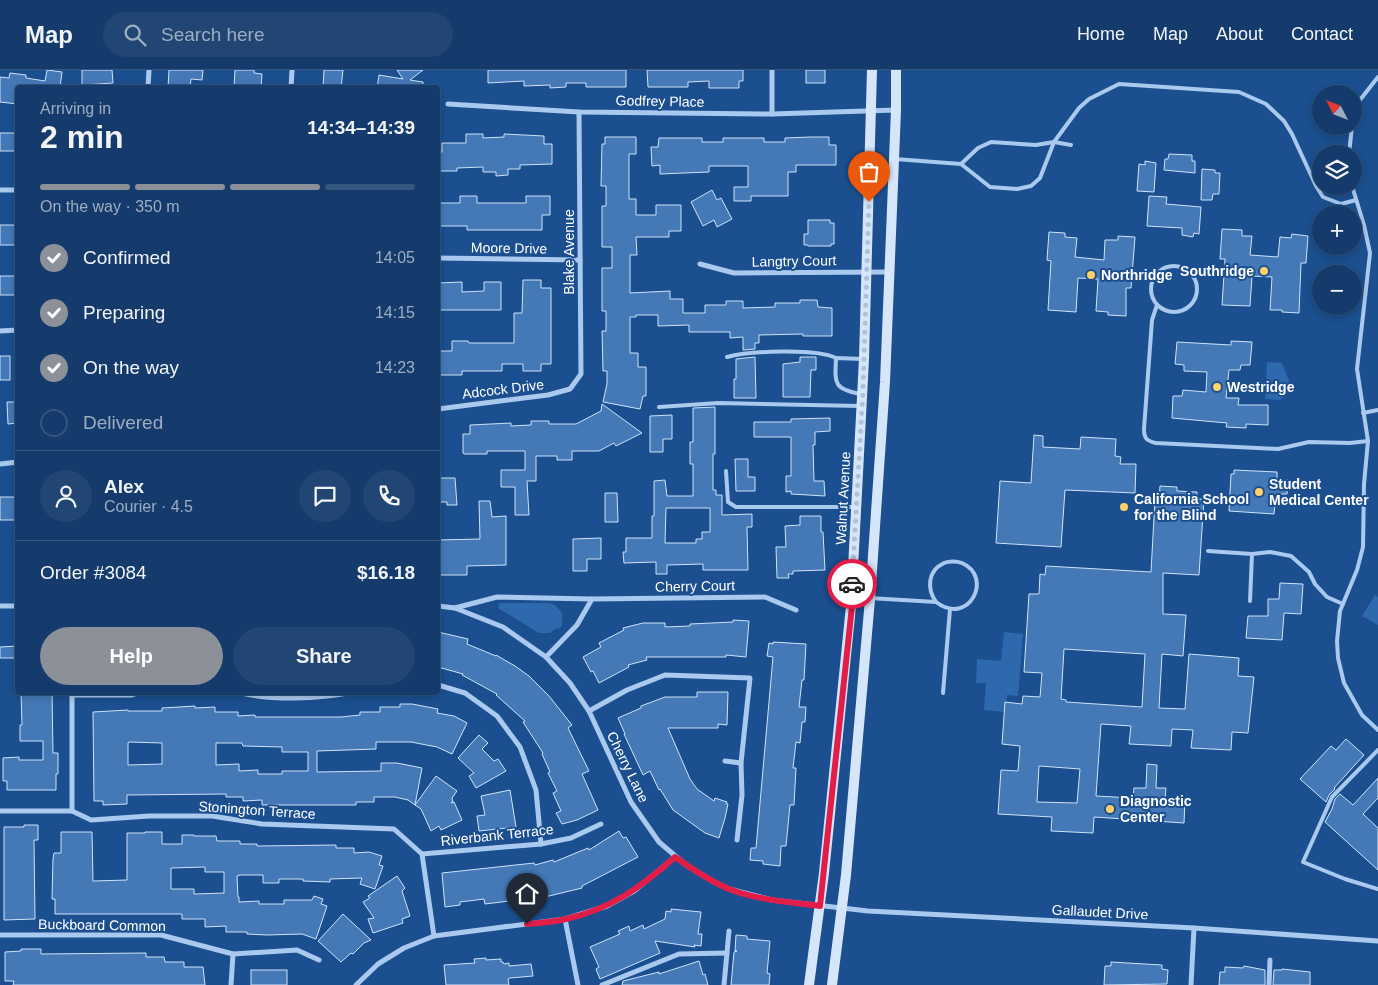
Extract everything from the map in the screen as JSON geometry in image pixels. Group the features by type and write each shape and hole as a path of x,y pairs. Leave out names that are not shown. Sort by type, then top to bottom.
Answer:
{"main road":[{"name":"Walnut Avenue","path":"810,985 852,597 864,359 872,70"},
{"path":"832,985 846,874 870,598 885,382 896,70"}],"street":[{"path":"148,85 149,70"},
{"path":"291,85 292,70"},
{"path":"772,70 772,114"},
{"name":"Godfrey Place","path":"448,104 579,112 772,114 896,110"},
{"name":"Blake Avenue","path":"570,389 580,374 579,112"},
{"path":"0,190 15,190"},
{"name":"Moore Drive","path":"440,258 580,260"},
{"name":"Langtry Court","path":"700,264 734,273 889,272"},
{"path":"0,331 15,330"},
{"name":"Adcock Drive","path":"440,409 548,395 570,389"},
{"path":"0,464 15,462"},
{"name":"Cherry Court","path":"455,608 497,597 592,599 765,596 796,610"},
{"path":"546,657 577,625 592,599"},
{"path":"0,606 15,606"},
{"name":"Cherry Lane","path":"440,606 455,608 503,627 546,657 570,683 590,711 631,802 659,842 675,857 714,882 730,889 772,900 820,906"},
{"path":"590,711 626,690 666,676 750,678 741,763 742,795 737,840"},
{"path":"440,687 465,693 497,716 520,747 536,790 541,844"},
{"path":"72,695 72,810"},
{"path":"247,695 339,695"},
{"path":"725,761 741,763"},
{"name":"Stonington Terrace","path":"0,811 72,810 91,820 149,816 212,816 262,824 394,829 422,854"},
{"name":"Riverbank Terrace","path":"422,854 541,844 571,838 601,824"},
{"path":"422,854 434,936"},
{"path":"356,985 378,964 404,948 434,936 565,919 607,906 634,891 675,857"},
{"name":"Gallaudet Drive","path":"820,906 1378,941"},
{"path":"565,919 578,985"},
{"path":"1191,985 1194,928"},
{"path":"724,985 729,931"},
{"name":"Buckboard Common","path":"0,935 161,935 233,954 297,950 319,960"},
{"path":"602,985 618,983 679,954 727,953"},
{"path":"231,985 233,954"},
{"path":"1269,985 1270,960"}],"lane":[{"path":"1362,97 1378,77"},
{"path":"894,159 961,164 990,187 1017,189 1031,186 1040,178 1054,142 1079,108 1089,99 1118,84 1239,92 1266,104 1284,121 1323,198 1341,204 1356,200"},
{"path":"961,164 978,148 991,142 1036,145 1054,142 1071,145"},
{"path":"1355,195 1364,225 1370,254 1357,369 1368,441 1364,484 1363,547 1357,570 1343,604 1337,641 1338,658 1344,683 1362,715 1378,730"},
{"path":"1157,305 1170,312 1177,312 1190,306 1195,301 1198,287 1191,273 1185,268 1169,266 1162,270 1152,282 1151,290 1157,305 1152,320 1144,429 1144,436 1148,441 1156,443 1278,449 1309,442 1350,443 1368,441"},
{"path":"727,357 739,353 795,352 822,354 836,358 864,359"},
{"path":"836,358 835,380 837,386 847,392 862,395"},
{"path":"659,407 718,403 862,406"},
{"path":"1363,413 1378,410"},
{"path":"726,471 728,502 736,507 857,507"},
{"path":"1208,551 1252,554 1270,552 1291,556 1309,572 1315,584 1327,598 1343,604"},
{"path":"1250,601 1252,554"},
{"path":"952,561 960,562 973,571 977,586 976,594 972,601 966,606 950,610 936,602 931,596 930,580 932,573 937,567 952,561"},
{"path":"852,597 936,602"},
{"path":"943,693 950,610"},
{"path":"1378,750 1332,797 1303,862 1345,879 1378,889"}],"shaded area":[{"path":"1268,362 1282,363 1290,383 1289,392 1280,400 1265,399"},
{"path":"1375,595 1378,597 1378,625 1362,616"},
{"path":"500,603 549,603 555,605 562,613 562,625 559,629 557,628 550,633 539,633 498,608"},
{"path":"1004,632 1023,634 1018,696 1007,695 1005,712 984,710 986,683 976,683 977,659 1001,661"}],"building":[{"path":"47,70 62,72 60,85 15,85 15,104 0,102 0,77 9,78 10,73 26,75 26,78 45,81"},
{"path":"82,70 112,70 113,83 82,85"},
{"path":"169,70 203,70 202,80 191,79 190,85 168,85"},
{"path":"235,70 254,70 254,73 262,74 261,85 234,85"},
{"path":"324,70 343,70 341,85 323,85"},
{"path":"397,70 423,70 410,80 423,82 423,85 377,85 379,75 403,79"},
{"path":"488,70 626,70 626,87 586,87 586,83 566,83 566,87 550,88 550,85 524,86 524,81 488,83"},
{"path":"647,70 743,70 743,81 739,81 739,88 709,88 709,81 688,82 688,87 648,87"},
{"path":"806,70 825,70 825,83 806,83"},
{"path":"0,133 15,133 15,151 0,151"},
{"path":"466,134 483,134 483,138 504,137 504,134 544,136 544,144 552,144 552,164 520,165 520,169 508,169 508,175 496,176 496,172 483,172 483,167 457,168 457,171 440,171 442,143 466,143"},
{"path":"605,137 636,137 636,154 629,154 629,199 636,199 636,215 656,215 656,205 681,205 681,231 669,231 669,237 636,237 637,255 630,255 630,293 670,291 670,299 683,299 683,313 705,313 705,305 726,305 726,301 743,301 743,308 775,307 775,303 800,303 800,300 817,300 818,307 832,308 832,336 803,336 803,334 759,335 759,343 755,343 755,349 743,350 743,337 730,338 730,332 689,332 689,325 658,326 658,315 636,315 636,317 630,317 630,353 638,353 638,367 646,367 646,396 643,396 640,409 603,402 607,384 607,371 603,371 602,331 606,331 606,311 602,311 602,268 612,268 612,247 602,247 602,206 606,206 606,186 601,186 602,144 605,144"},
{"path":"829,137 829,145 836,145 836,165 796,165 796,172 788,172 788,196 751,196 751,201 734,201 734,187 748,187 748,166 709,166 709,172 660,174 660,165 652,166 651,147 658,147 659,138 702,138 702,142 723,142 723,138 764,138 764,142 785,142 785,138"},
{"path":"1169,154 1192,155 1192,161 1195,161 1195,173 1164,170 1165,159 1168,159"},
{"path":"1145,161 1156,163 1154,192 1137,191 1139,164 1145,165"},
{"path":"1202,169 1215,170 1215,173 1220,173 1219,194 1213,194 1212,200 1201,200"},
{"path":"712,190 717,200 721,198 732,219 717,227 714,220 703,226 691,202"},
{"path":"460,196 477,196 477,203 526,203 526,196 550,196 550,215 542,215 542,230 467,230 467,226 440,226 440,203 460,203"},
{"path":"1149,196 1167,197 1166,204 1201,207 1199,234 1194,233 1193,237 1182,235 1182,228 1147,226"},
{"path":"808,220 830,220 830,223 834,223 834,244 831,244 831,246 804,245 804,234 808,234"},
{"path":"0,225 15,225 15,245 0,245"},
{"name":"Southridge","path":"1222,229 1242,230 1242,236 1252,236 1250,255 1278,257 1280,237 1291,238 1292,234 1308,236 1306,263 1301,263 1299,313 1270,310 1272,277 1252,276 1250,306 1222,305 1225,259 1220,259"},
{"name":"Northridge","path":"1049,232 1065,233 1065,237 1077,238 1075,257 1104,260 1105,240 1118,240 1118,236 1135,237 1131,288 1126,288 1126,316 1108,315 1108,312 1096,311 1098,279 1078,278 1076,312 1048,310 1051,261 1047,260"},
{"path":"0,276 15,276 15,295 0,295"},
{"path":"523,280 541,280 541,288 551,288 551,364 541,364 541,371 523,371 523,364 502,364 502,371 462,371 462,375 440,375 440,351 452,351 452,341 514,343 514,313 522,313"},
{"path":"462,282 462,292 484,291 484,282 501,282 501,310 440,310 440,283"},
{"name":"Westridge","path":"1231,341 1252,342 1250,365 1241,365 1240,370 1229,370 1226,398 1239,398 1238,405 1268,405 1268,425 1246,424 1246,428 1226,427 1227,423 1172,418 1173,396 1182,396 1183,390 1206,392 1207,372 1184,371 1184,365 1175,364 1177,342 1231,345"},
{"path":"0,356 10,356 10,380 0,380"},
{"path":"755,357 756,398 734,398 736,359"},
{"path":"800,357 816,357 816,370 811,370 810,397 783,397 783,364 800,362"},
{"path":"7,402 15,402 15,423 8,424"},
{"path":"602,404 642,433 616,446 614,443 599,451 572,451 572,460 557,460 557,456 536,456 536,481 527,481 529,515 515,515 515,487 501,487 501,470 525,470 525,451 487,451 487,454 463,453 463,434 470,434 470,425 511,423 511,426 531,425 531,421 549,421 549,424 576,424 601,411"},
{"path":"715,407 713,490 716,490 716,495 722,495 722,515 752,514 752,527 747,527 748,570 703,570 703,564 667,565 667,574 656,574 656,562 624,563 623,552 626,552 626,538 652,538 654,481 665,480 667,496 693,496 693,464 690,464 690,442 693,442 693,408","holes":["666,508 710,508 710,532 702,532 702,539 696,539 696,543 665,543"]},
{"path":"672,415 672,439 663,439 663,452 650,452 650,416"},
{"path":"830,418 830,431 815,432 815,445 813,445 814,481 824,481 825,496 791,494 791,491 786,492 786,476 791,476 791,437 754,437 754,422 791,422 791,419"},
{"path":"1034,435 1043,436 1043,447 1080,449 1081,437 1116,439 1115,456 1121,457 1120,464 1136,464 1135,493 1065,490 1061,547 996,543 1000,481 1031,483"},
{"path":"735,459 748,459 748,477 755,477 755,491 736,491"},
{"name":"Student Medical Center","path":"1234,470 1277,472 1277,479 1288,480 1287,494 1276,494 1274,514 1229,511 1231,474 1234,474"},
{"path":"440,478 455,478 457,505 447,505 447,502 440,502"},
{"path":"1160,486 1177,487 1177,491 1197,492 1197,499 1204,499 1199,575 1163,573 1163,614 1186,615 1183,656 1162,654 1159,708 1185,709 1189,654 1239,658 1238,676 1254,677 1248,733 1232,732 1231,750 1191,748 1193,730 1172,729 1171,746 1129,744 1131,726 1101,724 1096,796 1133,798 1134,788 1146,788 1147,764 1157,765 1156,788 1166,788 1165,800 1185,801 1184,823 1094,817 1093,833 1051,831 1052,817 998,814 1001,770 1018,771 1020,746 1002,744 1005,702 1022,704 1023,696 1040,697 1042,673 1024,672 1029,594 1039,594 1040,574 1045,575 1046,566 1151,572 1155,499 1159,499","holes":["1064,649 1145,654 1142,707 1066,702 1066,700 1061,699","1039,766 1080,769 1077,803 1037,802"]},
{"path":"605,493 617,493 618,522 605,522"},
{"path":"0,497 15,497 15,520 0,520"},
{"path":"479,501 490,501 492,517 506,516 506,565 467,566 467,575 440,575 440,540 480,539"},
{"path":"800,516 821,516 825,570 793,571 793,574 788,574 789,578 777,578 776,547 786,547 785,526 800,525"},
{"path":"601,538 601,559 587,559 587,571 573,571 573,539"},
{"path":"1280,583 1303,584 1301,614 1284,613 1282,640 1246,638 1248,616 1268,616 1268,599 1279,599"},
{"path":"733,620 749,621 746,657 726,655 726,657 646,657 647,660 628,665 629,667 599,683 583,657 601,647 599,643 624,630 623,628 643,623 665,623 665,627 733,622"},
{"path":"440,632 468,639 467,644 496,655 515,666 529,676 549,696 572,725 568,728 589,771 582,774 598,810 577,820 562,824 556,813 561,811 553,793 557,791 548,773 550,772 543,753 523,722 525,721 497,694 463,674 440,668"},
{"path":"773,642 806,644 804,680 802,680 799,707 806,707 805,722 802,722 800,743 796,742 793,768 796,768 794,805 790,805 786,846 781,846 780,866 763,864 763,861 750,860 751,848 756,848 773,657 767,656 769,643 773,644"},
{"path":"15,646 15,658 0,658 0,647"},
{"path":"697,692 728,692 727,725 718,724 718,728 668,728 690,779 697,789 714,801 715,798 728,804 719,838 705,833 673,810 659,790 650,771 643,775 618,718 641,708 641,706 665,697 697,697"},
{"path":"21,695 52,695 53,753 58,753 56,790 7,790 7,781 3,781 3,758 19,757 19,760 43,760 43,741 20,741 20,725 22,725"},
{"path":"400,704 412,704 438,709 437,713 454,716 467,723 452,754 437,747 411,742 376,742 376,749 317,751 317,772 381,771 381,763 397,763 422,768 415,805 408,800 395,797 374,797 374,802 356,802 356,805 262,805 262,800 243,801 243,797 226,797 226,794 127,795 127,804 103,805 103,801 94,801 93,712 162,711 162,708 195,706 195,708 215,707 215,712 238,712 238,716 341,717 360,715 360,712 380,712 380,707 400,707","holes":["129,742 162,743 162,764 128,765","216,743 242,743 243,746 282,747 282,752 308,752 308,771 282,771 282,774 258,774 258,770 239,771 239,764 216,765"]},
{"path":"479,735 488,743 482,749 494,761 498,759 506,771 476,788 469,776 474,773 458,758"},
{"path":"1346,739 1364,755 1334,788 1326,802 1300,779 1331,746 1336,750"},
{"path":"436,776 457,791 451,803 454,802 462,820 441,830 439,826 431,831 421,809 415,805"},
{"path":"1378,778 1378,798 1363,814 1378,828 1378,870 1325,822 1335,799 1340,794 1353,805"},
{"path":"510,790 516,827 479,831 477,816 485,815 481,796"},
{"path":"24,825 38,825 38,840 34,840 35,919 4,920 4,827 24,827"},
{"path":"619,831 623,838 626,837 638,857 582,886 582,888 549,896 485,904 484,899 460,902 460,905 445,907 442,873 534,863 535,865 553,860 554,862 588,848 589,850"},
{"path":"61,832 92,832 93,881 127,880 127,833 145,832 162,832 162,844 182,844 182,835 194,835 216,836 217,841 240,841 240,844 257,844 257,846 336,845 336,848 354,848 354,853 369,852 382,856 379,865 383,866 375,889 360,884 362,878 330,879 330,882 279,879 279,883 263,883 263,875 237,876 239,902 259,901 259,904 284,904 284,900 312,900 314,896 323,899 321,904 327,906 316,939 302,934 267,935 247,934 247,932 226,932 226,926 205,927 205,919 182,919 182,914 55,914 55,899 52,899 53,859 54,853 61,853","holes":["205,867 205,872 224,872 224,893 194,894 194,889 171,889 171,868"]},
{"path":"397,876 405,888 402,891 410,916 402,919 403,923 373,933 368,919 374,918 363,902 370,898 368,896"},
{"path":"671,909 701,912 698,934 702,934 701,946 694,945 695,947 655,941 660,953 600,979 596,969 599,967 590,947 620,934 618,931 629,926 630,931 643,925 644,929 665,919 666,911 671,912"},
{"path":"343,914 371,940 364,943 341,962 318,941"},
{"path":"736,935 747,936 747,939 770,941 767,973 770,974 769,985 731,985 734,952 737,951 735,951"},
{"path":"21,949 41,949 41,954 146,953 146,957 164,957 165,962 184,962 184,967 203,967 205,985 13,985 14,981 5,981 5,952 21,951"},
{"path":"486,958 486,960 501,959 501,962 504,964 509,963 509,966 531,964 533,976 510,978 508,979 509,985 446,985 444,965 475,963 474,959"},
{"path":"699,961 708,985 622,985 623,981 659,972 659,974"},
{"path":"1111,962 1162,965 1162,969 1168,970 1167,984 1104,985 1105,966 1111,966"},
{"path":"1244,966 1265,970 1265,985 1219,985 1220,972 1225,972 1225,967 1243,968"},
{"path":"251,970 287,970 287,985 251,985"},
{"path":"1274,970 1310,972 1310,985 1273,985"}],"way so far":[{"path":"852,584 863,390 869,202"}],"place":[{"name":"Southridge","path":"1264,271"},
{"name":"Northridge","path":"1091,275"},
{"name":"Westridge","path":"1217,387"},
{"name":"Student Medical Center","path":"1259,492"},
{"name":"California School for the Blind","path":"1124,507"},
{"name":"Diagnostic Center","path":"1110,809"}],"route":[{"path":"527,924 565,919 607,906 634,891 675,857 714,882 730,889 772,900 820,906 852,606 852,584"}]}
